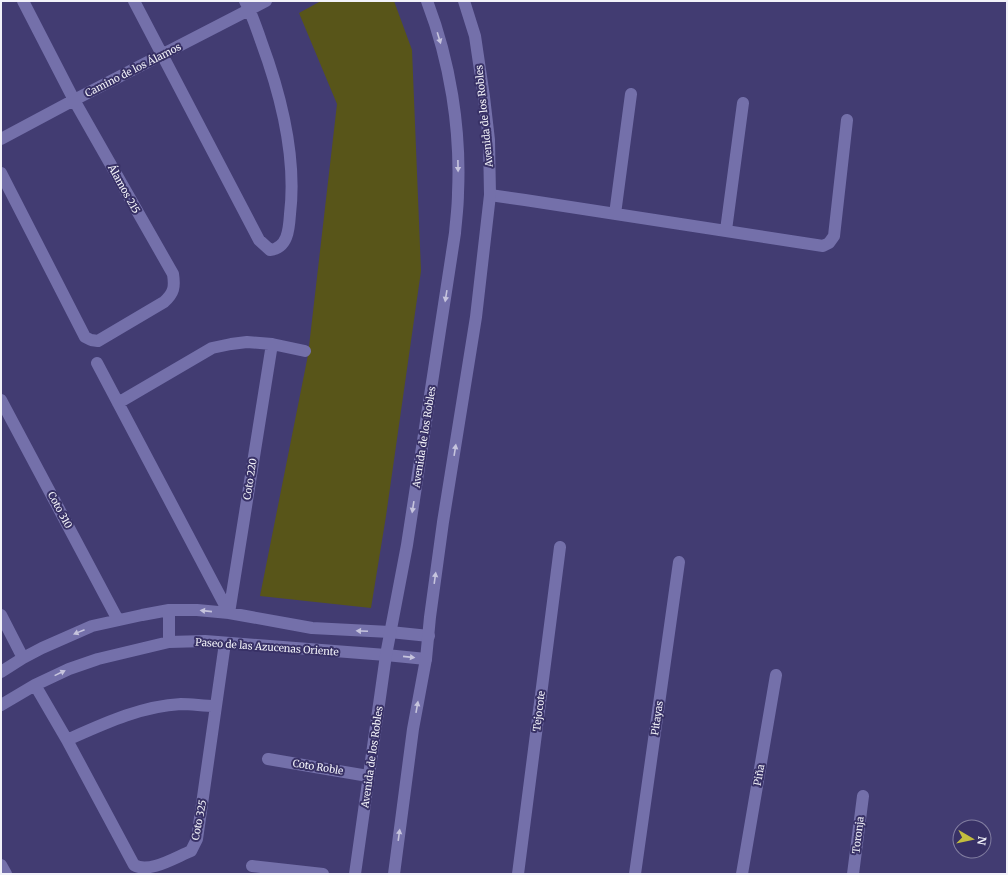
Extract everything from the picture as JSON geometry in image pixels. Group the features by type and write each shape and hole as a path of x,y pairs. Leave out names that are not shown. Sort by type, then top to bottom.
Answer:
{"street":[{"name":"Álamos 215","path":"1,173 85,337 91,340 98,340 164,302 170,296 174,290 172,274 74,100 23,1"},
{"path":"134,1 259,240 270,250 278,249 283,244 287,234 292,202 289,142 271,69 247,5"},
{"name":"Camino de los Álamos","path":"1,139 162,55 247,5 266,1"},
{"name":"Avenida de los Robles","path":"355,874 386,654 407,545 455,233 458,193 457,138 452,99 443,53 428,1"},
{"name":"Avenida de los Robles","path":"394,874 413,729 426,659 430,617 443,522 476,317 490,195 489,140 484,97 474,36 464,1"},
{"path":"615,214 632,94"},
{"path":"726,230 743,103"},
{"path":"490,195 823,246 829,243 834,236 847,120"},
{"path":"118,403 212,348 247,342 272,344 305,351"},
{"name":"Coto 220","path":"229,613 272,344"},
{"path":"97,363 229,613"},
{"name":"Coto 310","path":"1,400 118,620"},
{"name":"Tejocote","path":"518,874 560,547"},
{"name":"Pitayas","path":"635,874 679,562"},
{"path":"1,672 23,658 84,629 118,620 168,610 197,610 229,613 312,628 390,632 429,636"},
{"path":"168,610 169,642"},
{"path":"1,614 23,658"},
{"name":"Paseo de las Azucenas Oriente","path":"1,705 35,685 69,669 98,659 169,642 205,641 386,654 426,659"},
{"name":"Coto 325","path":"35,685 67,740 134,865 142,869 150,868 191,851 197,839 225,643"},
{"name":"Piña","path":"742,874 776,675"},
{"path":"67,740 115,720 150,709 182,704 215,706"},
{"name":"Coto Roble","path":"268,759 368,776"},
{"name":"Toronja","path":"853,874 863,796"},
{"path":"1,865 6,874"},
{"path":"252,866 323,874"}],"shaded area":[{"path":"321,1 394,1 412,50 421,271 386,516 371,608 260,596 308,355 337,104 299,13"}]}
